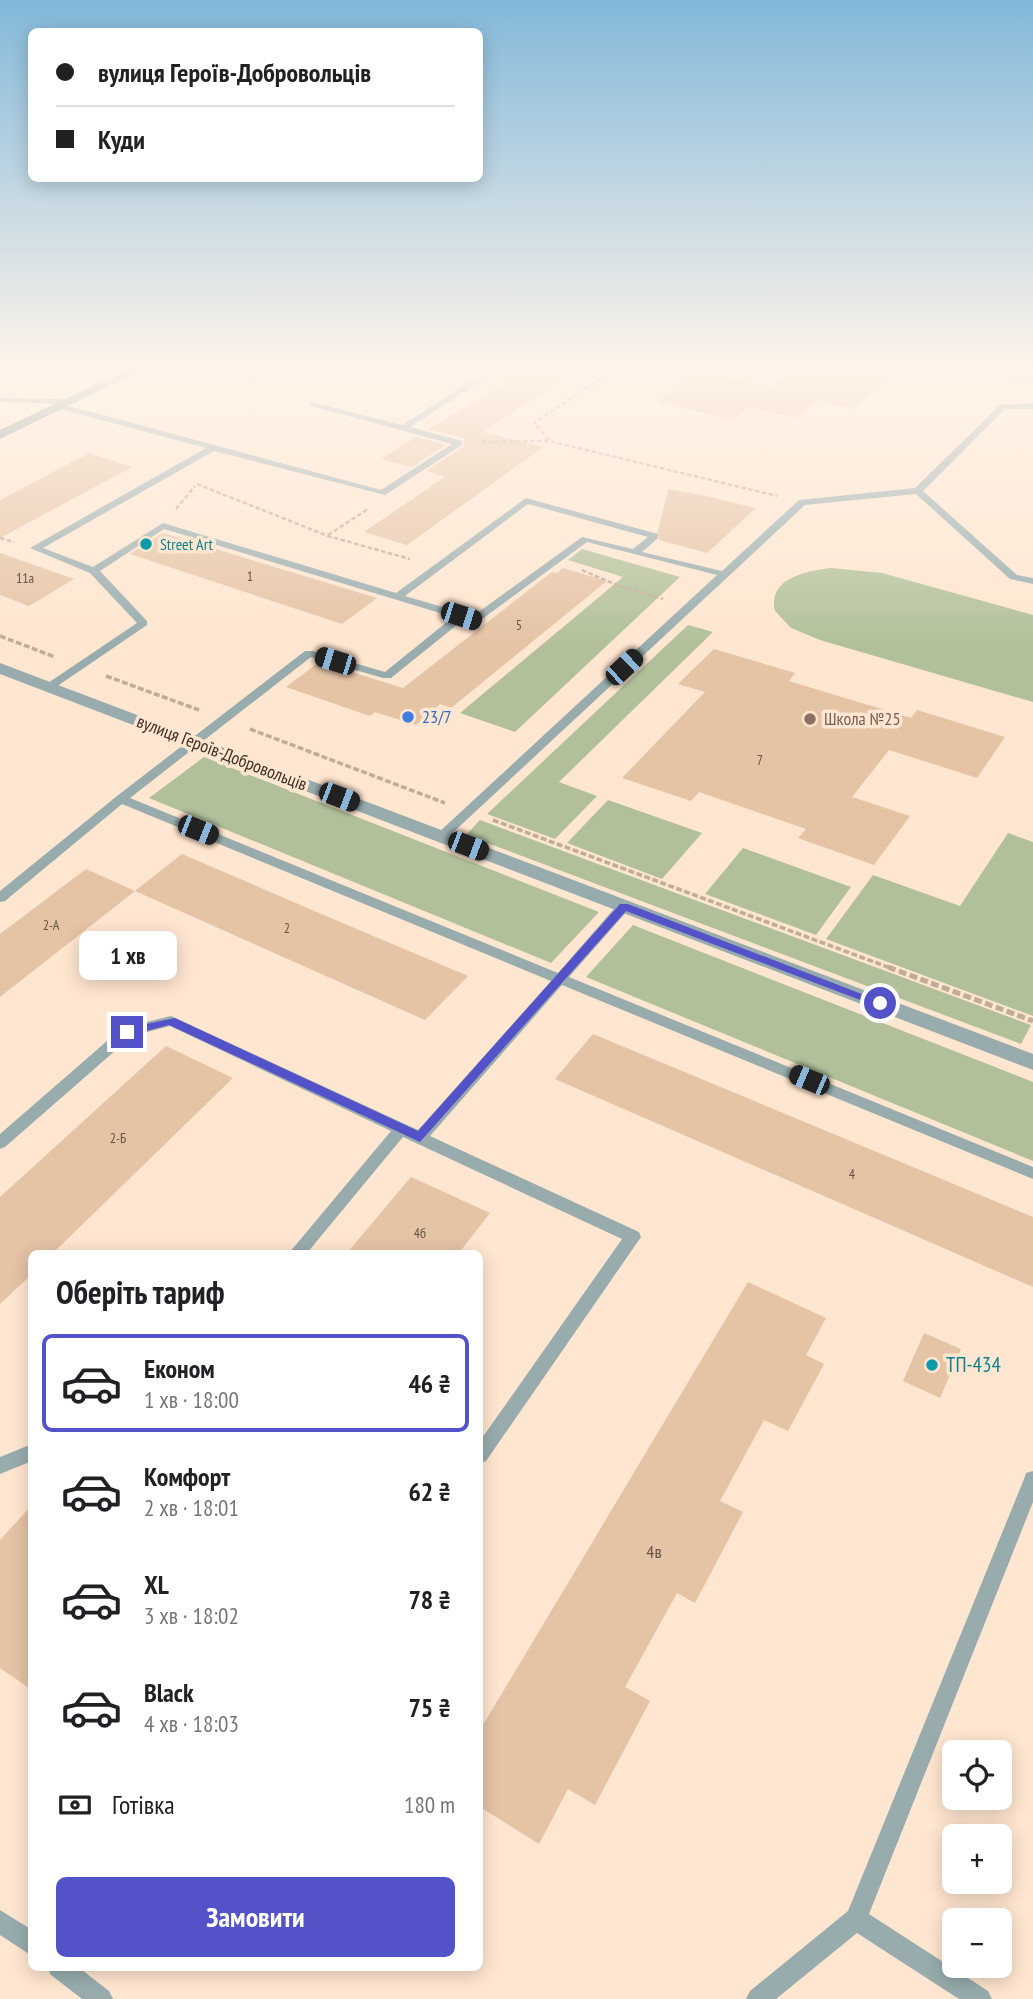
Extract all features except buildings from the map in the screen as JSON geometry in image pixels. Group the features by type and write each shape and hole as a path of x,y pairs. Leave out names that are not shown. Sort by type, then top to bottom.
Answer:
{"street":[{"name":"вулиця Героїв-Добровольців","path":"0,668 1033,1062"}],"lane":[{"path":"49,687 143,623 94,570 35,548 192,459"},
{"path":"259,459 382,493 434,459"},
{"path":"442,836 802,502 918,491 950,459"},
{"path":"918,491 1014,576 1033,581"},
{"path":"397,597 526,501 655,536 635,553"},
{"path":"94,570 163,527 474,620 559,560 585,538 724,574"},
{"path":"0,898 121,799 309,653 387,676 461,616"},
{"path":"121,799 1033,1172"},
{"path":"420,1138 624,906"},
{"path":"0,1143 127,1032 170,1021 633,1237 483,1451"},
{"path":"300,1250 402,1128"},
{"path":"0,1466 28,1454"},
{"path":"758,1999 856,1919 1033,1479"},
{"path":"856,1919 980,1999"},
{"path":"0,1921 28,1942"},
{"path":"65,1971 101,1999"}],"path":[{"path":"626,459 802,502"},
{"path":"197,484 332,537 437,567"},
{"path":"559,560 619,586 690,606"},
{"path":"0,636 1033,1021"}],"green space":[{"path":"582,549 680,577 515,732 460,713 623,577 568,560"},
{"path":"831,568 882,573 1033,615 1033,702 820,640 791,628 775,611 777,591 791,578"},
{"path":"688,625 713,632 559,782 597,796 555,839 487,814"},
{"path":"204,757 599,912 551,963 149,798"},
{"path":"608,800 702,833 662,879 567,843"},
{"path":"480,820 1031,1025 1021,1044 466,835"},
{"path":"1008,833 1033,842 1033,1016 826,939 873,875 960,906"},
{"path":"743,848 851,887 816,935 705,894"},
{"path":"633,925 1033,1082 1033,1161 586,977"}],"place":[{"name":"Street Art","path":"146,544"},
{"name":"23/7","path":"408,717"},
{"name":"Школа №25","path":"810,719"},
{"name":"ТП-434","path":"932,1365"}],"route":[{"path":"127,1032 170,1021 420,1138 624,906 880,1003"}]}
